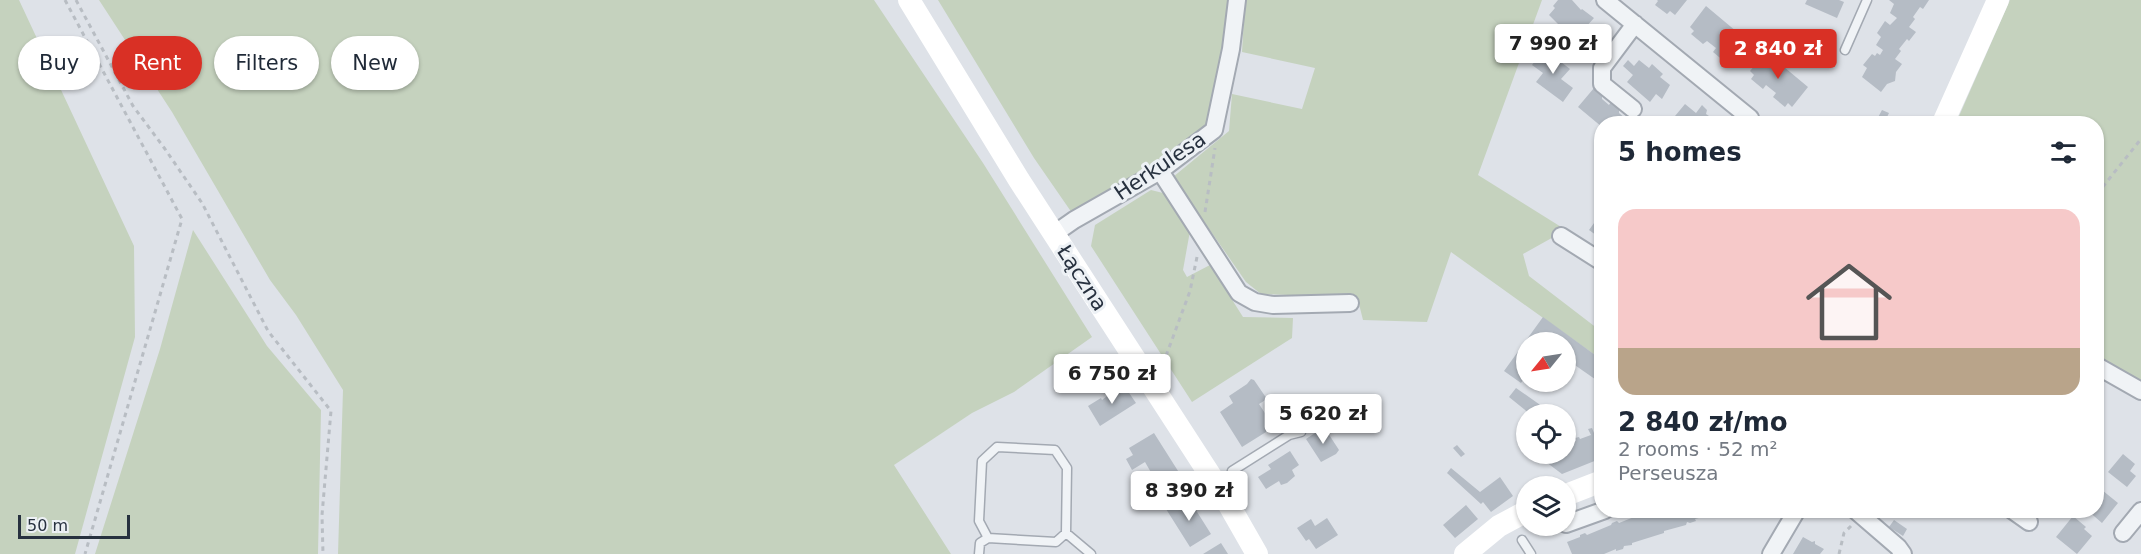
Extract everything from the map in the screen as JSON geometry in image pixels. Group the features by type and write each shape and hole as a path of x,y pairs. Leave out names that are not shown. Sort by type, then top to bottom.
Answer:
{"street":[{"name":"Łączna","path":"909,0 1054,234 1225,498 1257,554"},
{"name":"Herkulesa","path":"1054,234 1074,220 1160,171 1214,130 1231,49 1237,0"},
{"path":"1605,0 1748,116"},
{"path":"1946,116 1998,0"},
{"path":"1633,109 1602,84 1602,68 1635,24"},
{"path":"1160,171 1239,292 1255,302 1273,305 1350,303"},
{"path":"1561,236 1594,257"},
{"path":"2104,370 2141,391"},
{"path":"1576,491 1594,484"},
{"path":"2123,533 2141,511"},
{"path":"1576,521 1594,514"},
{"path":"1465,554 1499,526 1516,517"},
{"path":"1770,554 1792,518"},
{"path":"1864,518 1903,554"},
{"path":"2023,518 2028,522"}],"lane":[{"path":"1845,50 1867,0"},
{"path":"1232,471 1289,435 1301,432"},
{"path":"979,554 980,543 988,538 1056,542 1066,533 1067,468 1055,450 997,447 982,461 979,521 988,538"},
{"path":"1066,533 1091,554"},
{"path":"1521,540 1531,554"}],"path":[{"path":"64,0 182,219 85,554"},
{"path":"76,0 133,106 201,203 267,332 331,411 322,515 323,554"},
{"path":"2104,185 2141,139"},
{"path":"1839,554 1844,533 1849,528"}],"green space":[{"path":"0,0 19,0 36,36 18,36 18,90 61,90 134,246 135,337 75,554 0,554"},
{"path":"99,0 874,0 983,163 1092,337 1014,392 972,413 894,465 951,554 338,554 343,390 296,315 270,280 158,90 202,90 202,36 122,36"},
{"path":"938,0 1230,0 1227,35 1209,126 1171,157 1072,213 1034,158"},
{"path":"1245,0 1542,0 1478,175 1566,230 1523,254 1529,276 1594,326 1594,354 1576,341 1576,332 1563,332 1451,252 1427,322 1363,320 1358,300 1261,294 1246,282 1173,177 1229,131 1232,94 1302,109 1315,68 1242,52"},
{"path":"2010,0 2141,0 2141,384 2104,361 2104,116 1959,116"},
{"path":"1151,190 1167,194 1190,231 1183,270 1187,277 1210,265 1243,317 1293,318 1292,338 1192,402 1091,246 1095,225"},
{"path":"193,230 267,346 321,410 318,554 95,554 160,349"}],"building":[{"path":"1558,0 1572,0 1581,10 1594,18 1577,37 1567,29 1565,31 1549,15"},
{"path":"1657,0 1687,0 1675,15 1670,11 1667,14 1655,5"},
{"path":"1807,0 1844,2 1837,18 1805,4"},
{"path":"1889,0 1929,0 1913,17 1915,19 1909,27 1916,32 1899,49 1901,51 1895,59 1902,64 1896,72 1895,81 1887,84 1881,92 1862,77 1867,68 1863,65 1872,54 1880,55 1883,50 1876,45 1881,37 1877,33 1885,21 1890,25 1897,18 1890,13 1894,4"},
{"path":"1706,6 1749,42 1733,62 1728,58 1725,62 1713,52 1716,48 1707,41 1703,44 1691,34 1694,31 1690,27"},
{"path":"1544,49 1570,69 1561,79 1573,88 1563,102 1536,82 1543,73 1532,65"},
{"path":"1766,52 1808,87 1792,107 1788,103 1785,107 1773,97 1776,93 1766,85 1763,89 1751,79 1754,75 1750,71"},
{"path":"1628,60 1634,66 1639,60 1649,68 1652,64 1663,74 1660,77 1670,85 1662,99 1656,94 1650,102 1627,82 1633,75 1623,66"},
{"path":"1594,88 1602,94 1602,99 1609,105 1611,102 1619,108 1619,113 1622,116 1594,116 1594,120 1578,107"},
{"path":"1685,104 1696,113 1702,105 1709,116 1675,116"},
{"path":"1882,110 1889,113 1888,116 1879,116"},
{"path":"1594,223 1594,234 1589,230"},
{"path":"1543,317 1564,332 1532,332"},
{"path":"1576,341 1594,354 1594,378 1576,366"},
{"path":"1516,354 1516,379 1504,371"},
{"path":"1251,379 1267,399 1259,404 1274,427 1242,447 1220,412 1233,403 1229,396"},
{"path":"1123,384 1136,403 1100,426 1088,406 1101,398 1102,400"},
{"path":"1516,388 1516,392 1522,392 1539,404 1518,404 1509,397"},
{"path":"1324,427 1339,450 1321,462 1306,439"},
{"path":"1592,428 1594,461 1562,474 1549,464 1576,464 1576,438 1580,439 1591,435 1588,429"},
{"path":"1154,433 1185,482 1164,495 1145,462 1132,470 1126,459 1133,455 1129,448"},
{"path":"1457,445 1465,454 1461,457 1453,448"},
{"path":"1290,451 1299,465 1292,470 1295,476 1287,483 1281,485 1279,481 1266,489 1258,477 1271,469 1268,465"},
{"path":"2123,454 2135,464 2130,471 2136,476 2127,487 2108,472"},
{"path":"1451,468 1480,492 1500,477 1513,496 1491,512 1483,502 1481,504 1447,473"},
{"path":"2104,492 2118,503 2102,523 2096,518 2104,518"},
{"path":"1187,496 1211,534 1190,547 1166,509"},
{"path":"1466,505 1478,519 1455,538 1443,525"},
{"path":"1327,518 1338,535 1316,549 1309,539 1306,541 1297,528 1311,519 1315,526"},
{"path":"1632,518 1699,518 1616,551 1616,549 1604,554 1572,554 1567,542 1617,521 1619,523"},
{"path":"2071,518 2075,518 2086,527 2084,529 2092,536 2077,554 2056,537"},
{"path":"1894,520 1907,529 1903,536 1889,527"},
{"path":"1803,537 1812,542 1815,541 1815,544 1824,549 1820,554 1793,554"},
{"path":"1221,543 1228,554 1203,554"}]}
